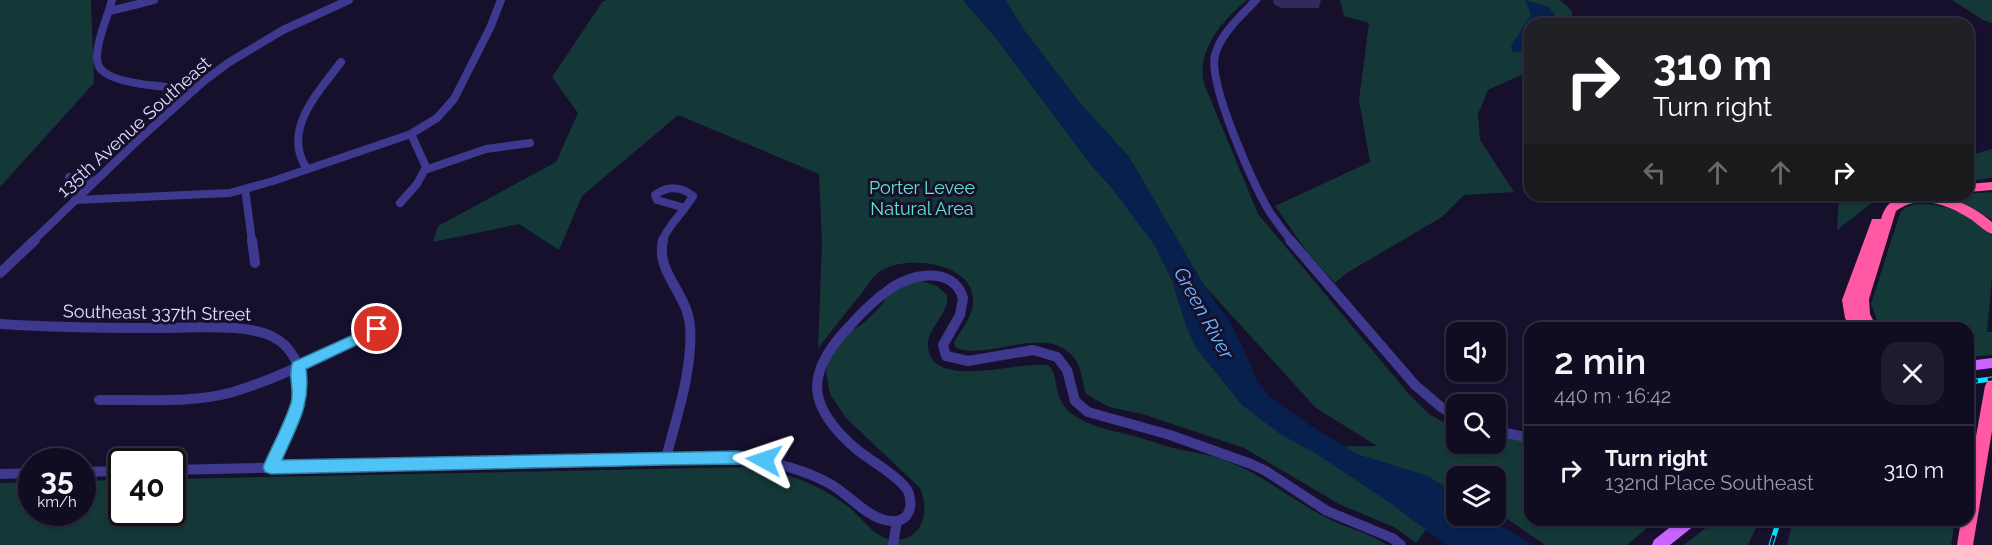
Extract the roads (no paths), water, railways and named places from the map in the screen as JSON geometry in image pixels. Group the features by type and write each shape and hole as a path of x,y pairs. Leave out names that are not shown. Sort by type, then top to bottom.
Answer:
{"highway":[{"path":"1974,188 1992,186"},
{"path":"1854,322 1849,300 1880,214 1888,201"},
{"path":"1867,322 1863,314 1862,299 1890,209 1899,201"},
{"path":"1940,201 1977,216 1992,228"},
{"path":"1974,490 1992,386"},
{"path":"1965,545 1968,526"}],"main road":[{"path":"1974,365 1992,363"},
{"path":"1659,545 1683,526"}],"street":[{"path":"112,0 98,59 103,73 118,80 195,89"},
{"path":"110,11 154,0"},
{"name":"135th Avenue Southeast","path":"0,273 195,89 254,47 349,0"},
{"path":"75,200 218,194 245,189 411,134 437,118 454,99 490,28 501,0"},
{"path":"1256,0 1224,35 1214,65 1219,91 1260,193 1286,235 1361,320 1406,378 1431,401 1446,410"},
{"path":"307,169 297,151 299,128 314,101 341,62"},
{"path":"400,203 415,188 425,170 425,162 411,134"},
{"path":"425,170 486,149 530,143"},
{"path":"69,177 95,181"},
{"path":"245,189 255,264"},
{"path":"666,458 690,351 690,326 686,306 664,269 661,255 662,241 668,229 685,208"},
{"path":"186,470 737,457 786,465 833,486 886,521 897,521 908,517 911,509 911,496 905,486 840,434 823,411 817,386 823,359 832,346 878,298 905,278 926,274 950,281 958,287 962,294 962,311 943,345 946,356 951,360 967,360 1030,349 1055,355 1064,361 1069,370 1072,395 1082,409 1251,464 1266,471 1311,503 1392,538 1401,545"},
{"name":"Southeast 337th Street","path":"0,324 75,328 244,329 264,333 279,340 293,355 298,366"},
{"path":"99,400 188,398 225,394 298,366 377,329"},
{"path":"271,467 299,402 301,385 298,366"},
{"path":"1506,433 1524,437"},
{"path":"0,474 18,473"},
{"path":"893,545 897,533 897,521"}],"water":[{"name":"Green River","path":"963,0 1005,0 1024,30 1079,102 1129,157 1203,284 1230,322 1257,382 1270,397 1357,454 1428,476 1446,488 1446,526 1502,526 1532,545 1446,545 1393,505 1318,455 1280,434 1242,405 1197,349 1187,328 1172,280 1154,244 996,38"},
{"path":"1525,0 1549,7 1557,18 1529,18 1531,15"},
{"path":"1524,26 1524,50 1513,53 1511,46"}],"railway":[{"path":"1974,381 1992,379"},
{"path":"1771,545 1777,526"}],"park label":[{"name":"Porter Levee Natural Area","path":"922,198"}]}
